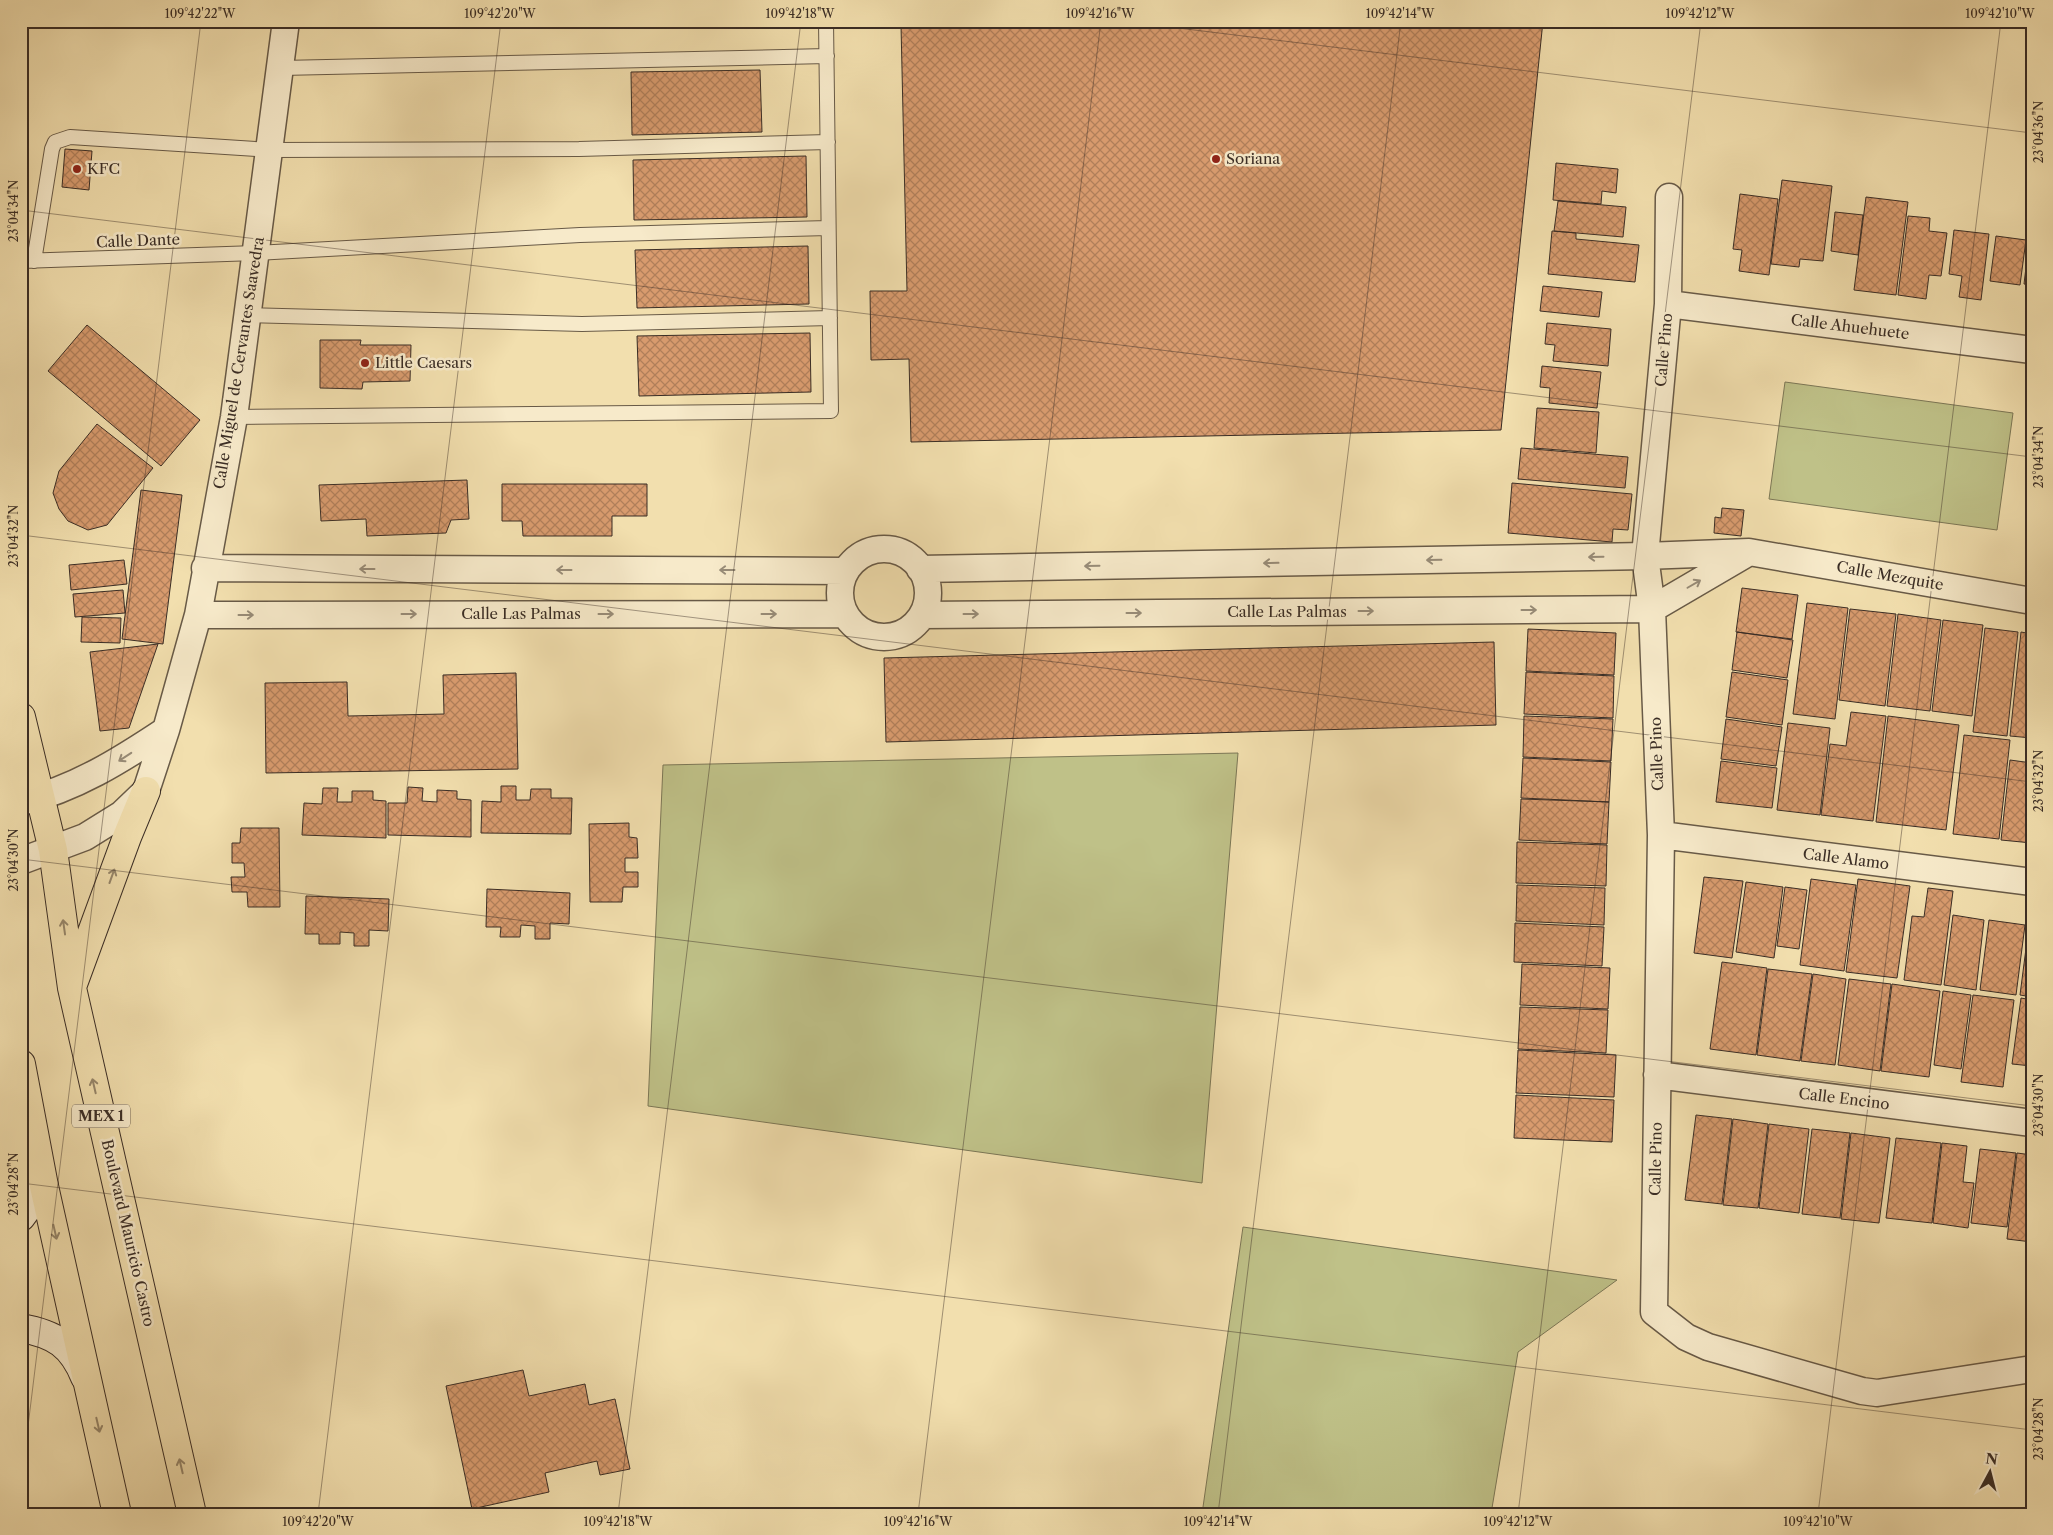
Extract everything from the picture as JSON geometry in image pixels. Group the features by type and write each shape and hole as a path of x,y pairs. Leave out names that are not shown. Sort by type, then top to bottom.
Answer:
{"main road":[{"name":"Boulevard Mauricio Castro","path":"21,717 31,800 53,850 72,988 192,1514"},
{"path":"72,988 126,837 146,792"},
{"path":"21,1064 44,1186 117,1514"},
{"path":"21,1217 44,1186"},
{"path":"21,1328 47,1334 60,1341 71,1351 80,1364 90,1389"}],"street":[{"name":"Calle Miguel de Cervantes Saavedra","path":"21,861 85,836 122,814 146,792 166,730 198,614 234,417 286,21"},
{"name":"Calle Pino","path":"1669,197 1668,304 1645,556 1652,609 1661,835 1654,1312 1686,1337 1708,1348 1862,1392 1877,1393 2032,1369"},
{"name":"Calle Ahuehuete","path":"1668,304 2032,350"},
{"path":"883,549 901,553 917,564 920,569 926,580 928,592 922,615 914,625 903,633 876,637 858,629 845,614 841,602 840,589 846,571 859,557 870,551 883,549"},
{"name":"Calle Mezquite","path":"1645,556 1749,552 2032,601"},
{"path":"1652,609 1749,552"},
{"path":"920,569 1645,556"},
{"path":"206,568 846,571"},
{"name":"Calle Las Palmas","path":"922,615 1652,609"},
{"name":"Calle Las Palmas","path":"198,614 845,614"},
{"path":"31,800 114,764 166,730"},
{"name":"Calle Alamo","path":"1661,835 2032,882"},
{"name":"Calle Encino","path":"1657,1075 2032,1123"}],"lane":[{"path":"234,417 831,411 826,21"},
{"path":"281,68 827,56"},
{"path":"27,261 52,149 55,142 70,137 270,150 579,150 828,142"},
{"name":"Calle Dante","path":"27,261 256,253 580,235 828,228"},
{"path":"248,315 582,324 830,318"}],"green space":[{"path":"1785,382 2013,413 1997,530 1769,499"},
{"path":"1238,753 1202,1183 648,1106 663,765"},
{"path":"1243,1227 1617,1280 1518,1352 1491,1514 1202,1514"}],"building":[{"name":"Soriana","path":"864,21 1543,21 1501,430 911,442 909,359 871,360 870,291 907,291 901,25 864,27"},
{"path":"760,70 762,132 632,135 631,72"},
{"name":"KFC","path":"65,149 92,151 89,190 62,187"},
{"path":"806,156 807,217 634,220 633,160"},
{"path":"1556,163 1618,169 1616,193 1602,191 1601,204 1553,200"},
{"path":"1782,180 1832,186 1823,261 1800,259 1799,267 1771,264"},
{"path":"1740,194 1778,199 1769,275 1739,271 1742,250 1733,249"},
{"path":"1866,197 1908,202 1896,295 1854,290"},
{"path":"1558,201 1626,207 1623,237 1554,231"},
{"path":"1835,212 1863,215 1858,255 1831,251"},
{"path":"1908,216 1930,218 1929,231 1947,233 1941,276 1929,275 1926,299 1898,295"},
{"path":"1954,230 1989,234 1981,300 1959,297 1962,276 1949,274"},
{"path":"1552,231 1576,233 1576,239 1639,245 1635,282 1548,274"},
{"path":"2030,234 2032,234 2032,285 2024,284"},
{"path":"1996,236 2026,240 2020,285 1990,281"},
{"path":"808,246 809,304 637,308 635,250"},
{"path":"1543,286 1602,292 1599,317 1540,311"},
{"path":"1547,323 1611,329 1608,366 1553,361 1555,345 1545,344"},
{"path":"87,325 200,420 161,466 48,371"},
{"path":"810,333 811,392 639,396 637,336"},
{"name":"Little Caesars","path":"320,340 361,340 360,345 411,345 410,381 363,382 362,389 320,388"},
{"path":"1542,366 1601,372 1597,408 1549,403 1550,388 1540,387"},
{"path":"1537,408 1599,412 1596,453 1534,448"},
{"path":"97,424 153,468 107,525 88,530 68,521 59,509 53,493 59,471"},
{"path":"1521,448 1628,457 1625,488 1518,479"},
{"path":"467,480 469,519 451,520 446,533 367,536 366,519 321,521 319,485"},
{"path":"1512,483 1632,494 1628,530 1613,529 1612,542 1508,533"},
{"path":"502,484 647,484 647,516 612,516 612,536 523,536 522,521 502,521"},
{"path":"141,490 182,495 163,644 122,639"},
{"path":"1722,508 1744,510 1741,536 1714,533 1715,517 1721,518"},
{"path":"124,560 127,584 71,590 69,565"},
{"path":"1742,588 1798,595 1792,639 1736,632"},
{"path":"123,590 125,613 75,617 73,594"},
{"path":"1807,603 1848,608 1835,719 1793,714"},
{"path":"1850,609 1896,614 1885,706 1839,700"},
{"path":"1898,614 1941,620 1930,711 1887,706"},
{"path":"82,617 121,618 120,643 81,642"},
{"path":"1943,620 1983,625 1972,716 1932,711"},
{"path":"1985,628 2018,632 2007,736 1973,732"},
{"path":"1528,629 1616,633 1614,675 1526,671"},
{"path":"1737,632 1793,640 1787,678 1732,670"},
{"path":"2021,632 2032,634 2032,738 2010,736"},
{"path":"1494,642 1496,725 886,742 884,658"},
{"path":"158,644 129,728 100,731 90,652"},
{"path":"1526,672 1614,676 1613,718 1524,714"},
{"path":"1732,672 1788,680 1782,725 1726,717"},
{"path":"516,673 518,769 266,773 265,683 347,682 348,716 444,714 443,675"},
{"path":"1851,712 1886,716 1873,821 1821,815 1830,744 1846,746"},
{"path":"1524,716 1613,719 1611,761 1523,757"},
{"path":"1888,716 1959,725 1946,830 1876,822"},
{"path":"1726,719 1782,727 1776,766 1721,759"},
{"path":"1788,723 1830,728 1820,815 1777,810"},
{"path":"1964,735 2010,740 1999,839 1953,834"},
{"path":"1523,758 1611,762 1609,802 1521,798"},
{"path":"2010,760 2032,763 2032,843 2001,840"},
{"path":"1721,761 1777,768 1772,808 1716,802"},
{"path":"501,786 516,786 516,800 530,800 531,789 551,789 551,798 572,798 571,834 481,833 482,801 501,802"},
{"path":"408,787 423,788 422,801 437,802 437,790 457,791 457,799 471,800 471,837 388,835 388,803 407,803"},
{"path":"323,788 338,788 337,802 352,802 352,791 373,791 373,800 386,801 386,838 302,835 304,803 322,804"},
{"path":"1521,799 1609,802 1607,844 1519,840"},
{"path":"629,823 629,837 637,838 638,858 625,858 625,872 638,872 638,887 623,887 622,902 590,902 589,824"},
{"path":"241,828 279,828 280,907 248,907 247,892 232,892 231,877 245,877 244,863 232,863 232,843 240,843"},
{"path":"1517,842 1607,845 1606,886 1516,883"},
{"path":"1704,877 1743,881 1732,958 1694,953"},
{"path":"1811,879 1856,885 1844,971 1800,965"},
{"path":"1858,879 1910,886 1897,978 1846,972"},
{"path":"1746,882 1783,887 1774,958 1736,952"},
{"path":"1517,885 1605,888 1604,925 1516,921"},
{"path":"1785,887 1807,890 1799,949 1777,946"},
{"path":"1928,888 1953,891 1941,985 1904,980 1912,916 1924,917"},
{"path":"487,889 570,893 569,924 550,923 550,939 535,939 535,926 521,925 520,937 500,937 501,927 486,927"},
{"path":"306,896 389,899 388,931 369,930 369,946 354,946 354,933 340,932 340,944 319,944 319,934 305,934"},
{"path":"1953,915 1984,920 1976,990 1944,985"},
{"path":"1989,920 2025,925 2016,995 1980,990"},
{"path":"1515,923 1604,927 1602,966 1514,962"},
{"path":"2029,925 2032,926 2032,997 2020,995"},
{"path":"1722,962 1767,968 1756,1055 1710,1049"},
{"path":"1522,964 1610,968 1608,1009 1520,1005"},
{"path":"1768,969 1812,974 1800,1061 1757,1055"},
{"path":"1813,974 1846,979 1835,1065 1801,1061"},
{"path":"1849,979 1891,984 1880,1071 1838,1065"},
{"path":"1892,984 1940,991 1929,1077 1881,1071"},
{"path":"1943,991 1971,995 1961,1069 1934,1065"},
{"path":"1973,995 2014,1000 2003,1087 1961,1082"},
{"path":"2021,998 2032,1000 2032,1066 2012,1064"},
{"path":"1520,1007 1608,1010 1606,1053 1518,1049"},
{"path":"1518,1050 1616,1055 1614,1097 1516,1093"},
{"path":"1516,1095 1614,1100 1612,1142 1514,1138"},
{"path":"1696,1115 1732,1119 1722,1204 1685,1200"},
{"path":"1733,1119 1768,1124 1758,1208 1723,1205"},
{"path":"1769,1124 1809,1129 1799,1213 1759,1208"},
{"path":"1812,1129 1850,1133 1840,1218 1802,1214"},
{"path":"1851,1133 1890,1138 1879,1223 1841,1219"},
{"path":"1896,1138 1941,1143 1932,1223 1886,1218"},
{"path":"1942,1143 1967,1146 1963,1182 1974,1183 1968,1228 1933,1223"},
{"path":"1980,1149 2016,1153 2007,1227 1971,1223"},
{"path":"2017,1153 2032,1155 2032,1242 2007,1239"},
{"path":"523,1370 529,1396 585,1384 589,1405 615,1399 630,1469 600,1475 597,1461 545,1473 549,1492 472,1509 446,1386"}],"place":[{"name":"Soriana","path":"1216,159"},
{"name":"KFC","path":"77,169"},
{"name":"Little Caesars","path":"365,363"}]}
